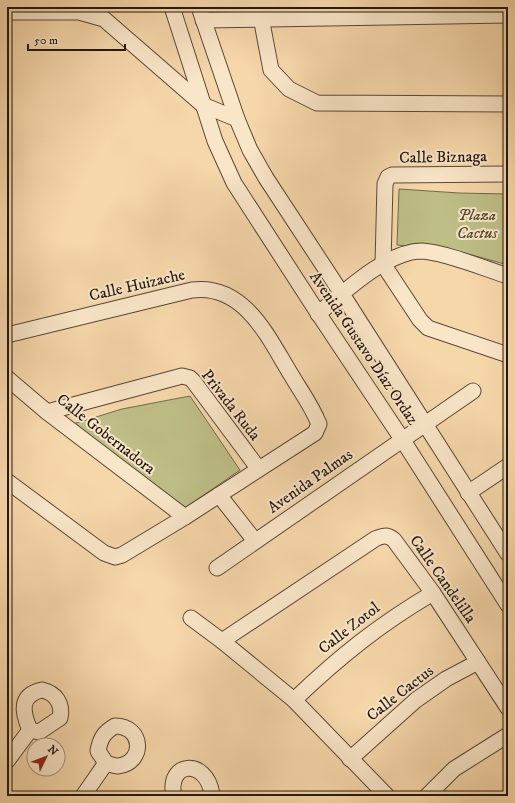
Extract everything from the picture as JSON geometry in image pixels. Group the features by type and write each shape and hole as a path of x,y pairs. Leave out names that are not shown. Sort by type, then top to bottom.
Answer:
{"street":[{"name":"Avenida Gustavo Díaz Ordaz","path":"172,7 215,141 234,183 318,314 402,439 508,605"},
{"path":"7,12 79,12 104,19 203,105 237,119"},
{"name":"Avenida Gustavo Díaz Ordaz","path":"201,13 237,119 250,150 266,178 508,554"},
{"path":"201,13 508,15"},
{"path":"260,13 271,70 289,89 317,103 508,104"},
{"name":"Calle Biznaga","path":"383,264 385,184 388,177 392,175 508,174"},
{"path":"318,314 342,294 383,264 403,255 422,251 437,254 508,276"},
{"path":"383,264 420,320 428,328 508,355"},
{"name":"Calle Huizache","path":"7,335 192,290 216,292 236,301 257,319 317,418 319,427 315,433 258,468"},
{"name":"Privada Ruda","path":"48,412 182,376 190,378 258,468"},
{"name":"Calle Gobernadora","path":"7,378 48,412 185,517"},
{"name":"Avenida Palmas","path":"217,568 473,391"},
{"path":"468,492 508,466"},
{"path":"7,481 104,553 115,557 122,555 185,517 258,468"},
{"path":"219,495 255,541"},
{"name":"Calle Candelilla","path":"222,640 382,536 394,540 433,593 508,708"},
{"name":"Calle Zotol","path":"294,700 331,664 357,643 395,616 433,593"},
{"path":"191,618 222,640 294,700 387,796"},
{"name":"Calle Cactus","path":"350,759 416,700 446,679 478,662"},
{"path":"7,761 30,730"},
{"path":"427,796 454,770 508,735"},
{"path":"83,796 106,763"},
{"path":"174,796 172,788 175,776 183,769 191,767 199,770 210,784 212,794 209,796"}],"green space":[{"name":"Plaza Cactus","path":"399,189 459,193 508,194 508,265 454,250 397,245"},
{"path":"190,396 240,470 185,508 73,424 122,409"}]}
